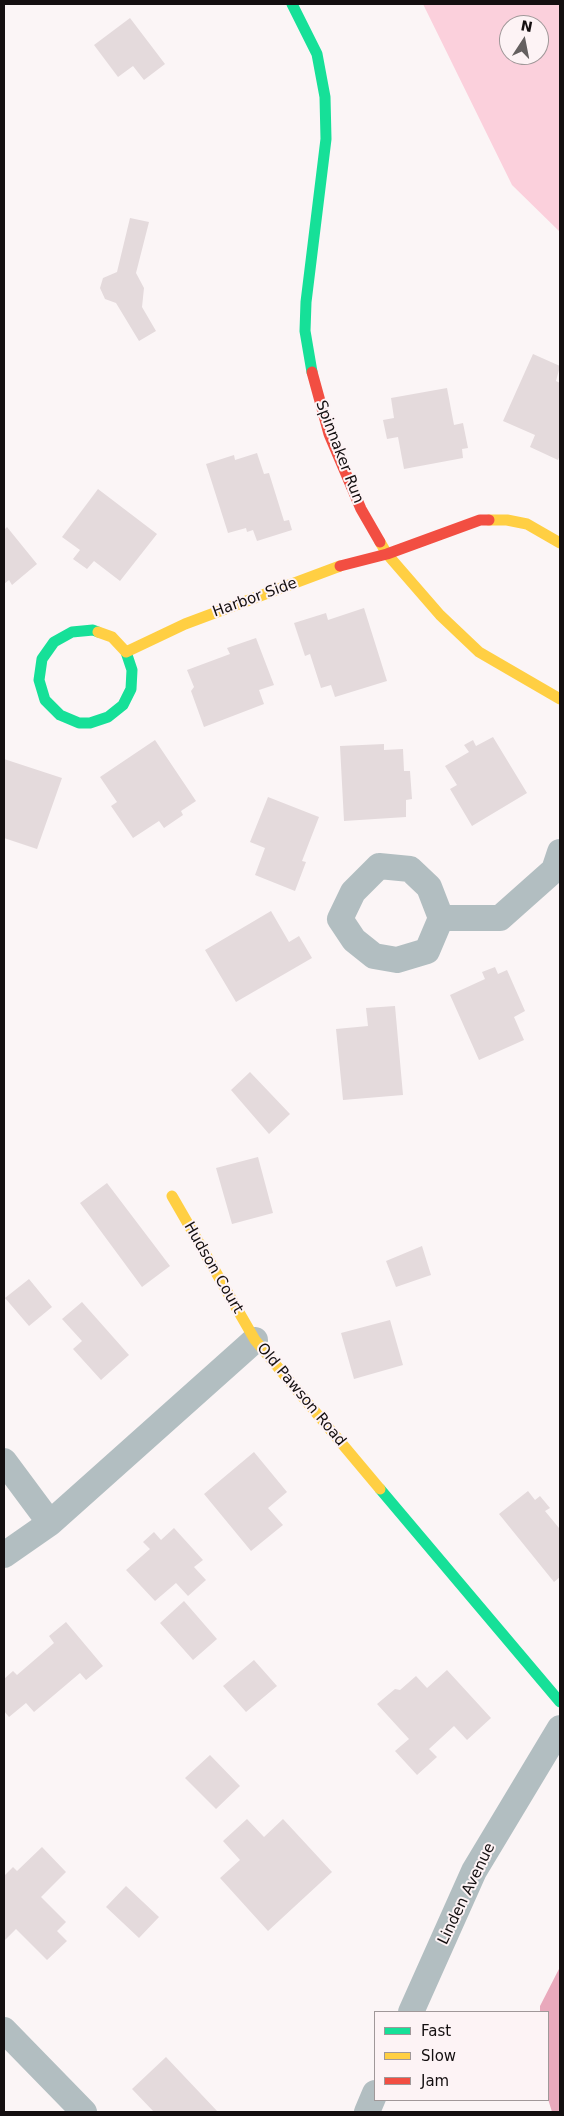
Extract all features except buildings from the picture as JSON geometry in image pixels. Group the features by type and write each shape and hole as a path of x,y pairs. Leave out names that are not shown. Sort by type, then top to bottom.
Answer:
{"street":[{"name":"Spinnaker Run","path":"292,4 317,54 325,97 326,139 305,330 314,384 329,434 361,509 387,554 440,615 480,652 560,699"},
{"name":"Harbor Side","path":"126,652 185,624 354,562 387,554 480,520 507,520 527,524 560,543"},
{"path":"93,630 112,637 126,652 132,670 131,689 123,705 108,717 90,723 79,722 60,715 45,700 39,680 42,659 54,642 72,632 93,630"},
{"path":"441,918 500,918 554,870 560,852"},
{"name":"Hudson Court","path":"172,1196 255,1340"},
{"name":"Old Pawson Road","path":"4,1555 50,1523 255,1340 560,1702"},
{"path":"4,1461 50,1523"},
{"name":"Linden Avenue","path":"411,2011 474,1871 560,1728"},
{"path":"4,2030 84,2112"},
{"path":"367,2112 374,2095"}],"shaded area":[{"path":"423,4 560,4 560,232 512,185"},
{"path":"560,1967 560,2112 552,2112 549,2101 549,2011 540,2011 540,2006"}],"traffic: fast":[{"path":"292,4 317,54 325,97 326,139 306,302 305,331 312,372"},
{"path":"98,632 93,630 72,632 54,642 42,659 39,680 45,700 60,715 79,723 90,723 108,717 123,705 131,689 132,670 126,652"},
{"path":"380,1489 560,1702"}],"traffic: slow":[{"path":"489,520 507,520 527,524 560,543"},
{"path":"380,542 387,554 440,615 479,652 560,699"},
{"path":"98,632 112,637 126,652 185,624 340,566"},
{"path":"172,1196 255,1340 380,1489"}],"traffic: jam":[{"path":"312,372 329,434 361,509 380,542"},
{"path":"340,566 387,554 480,520 489,520"}]}
